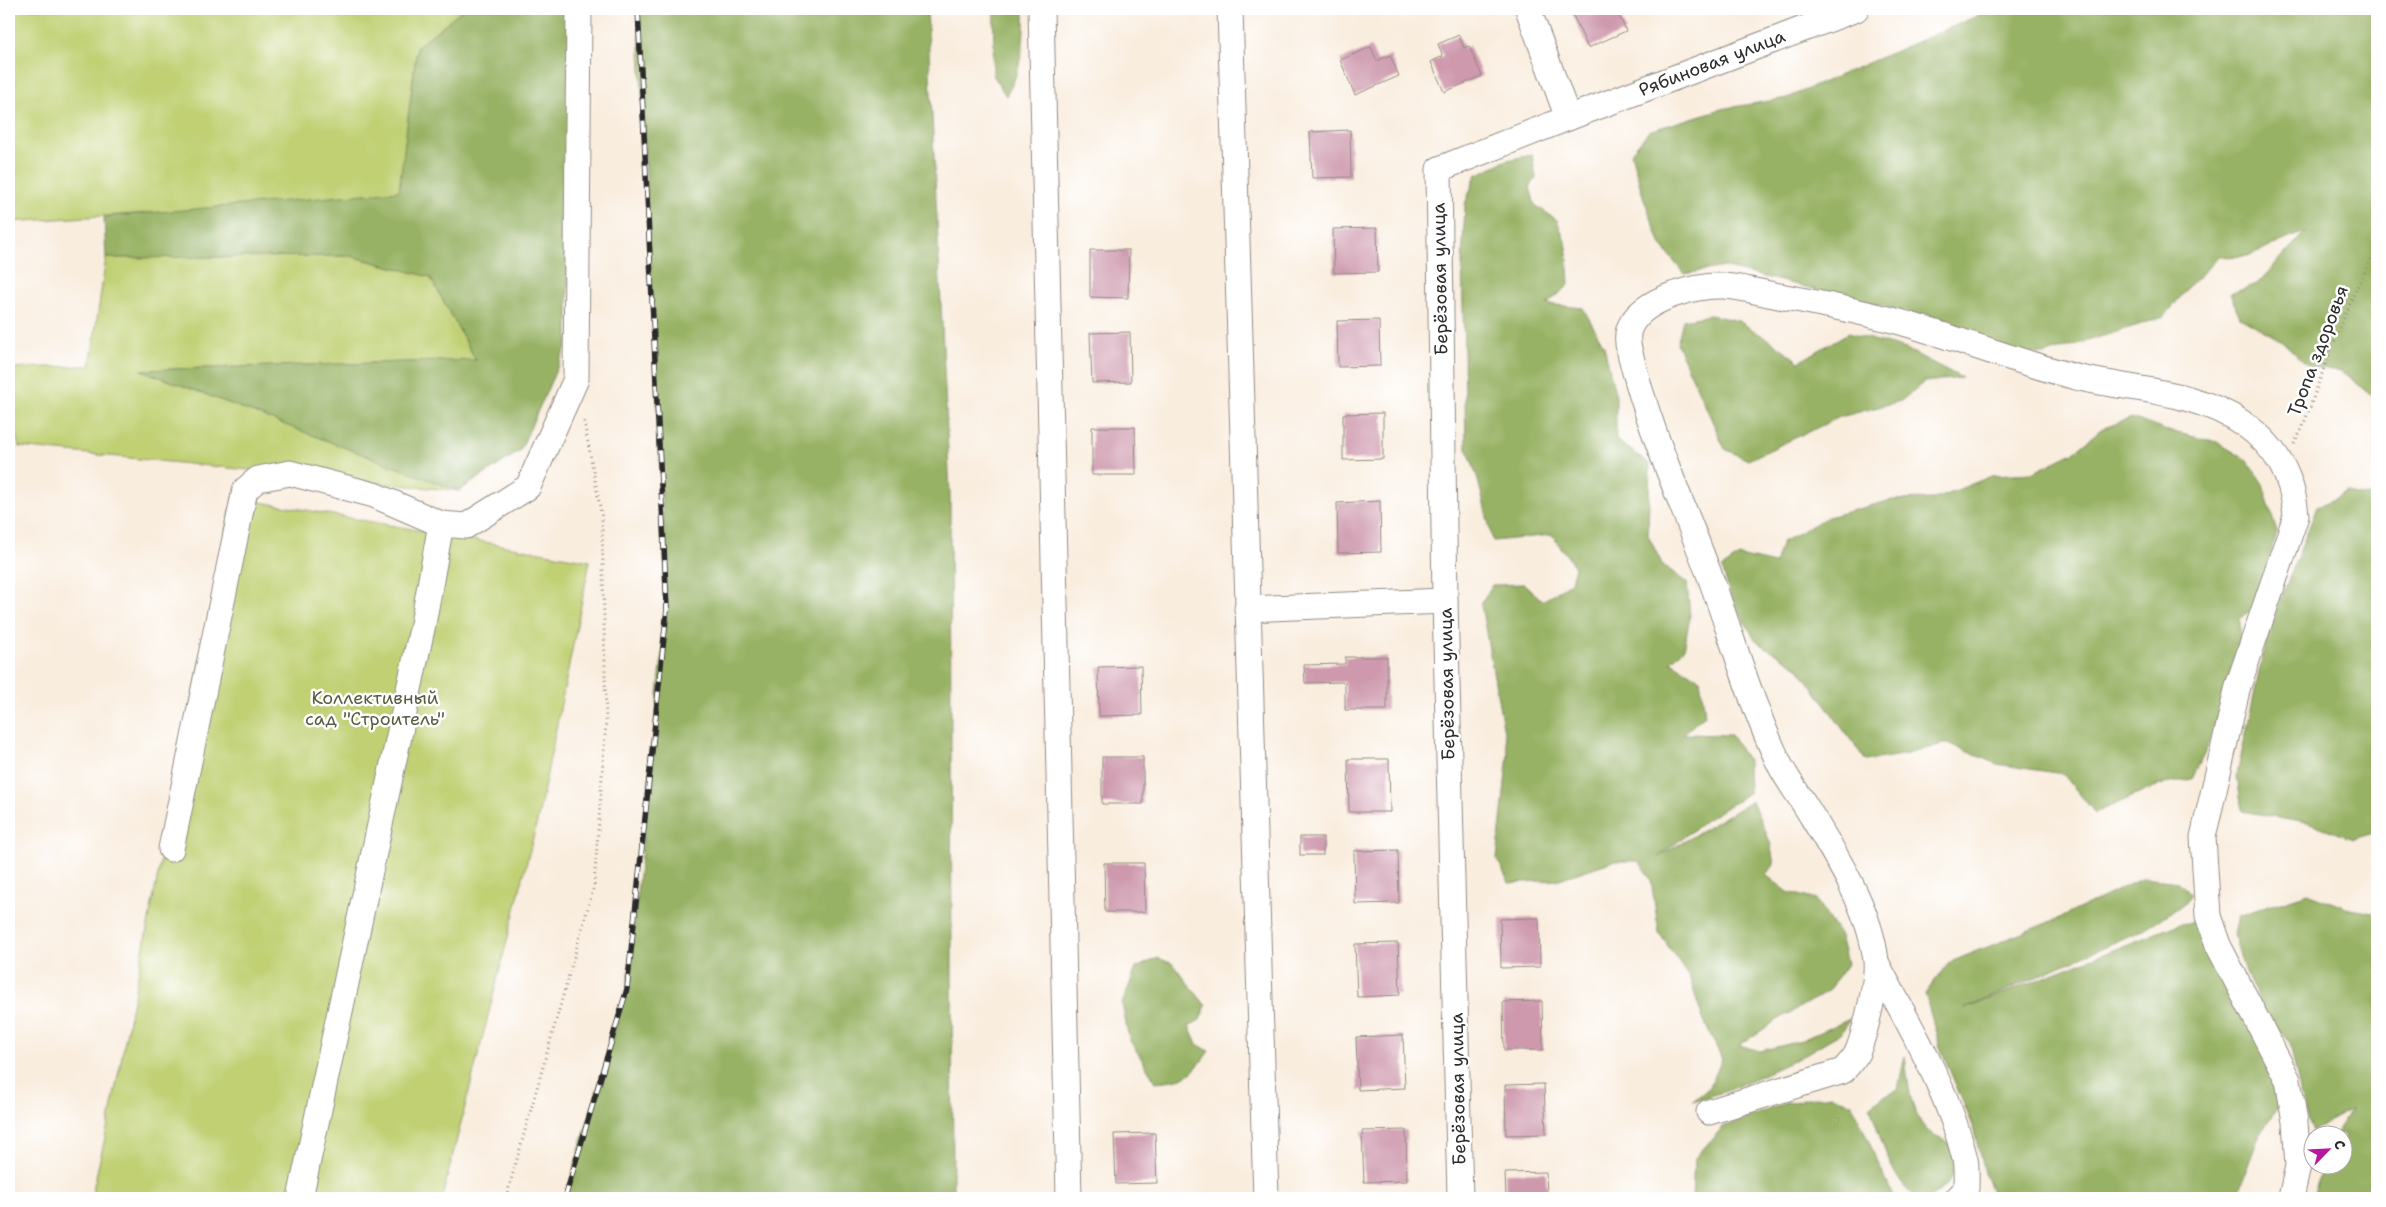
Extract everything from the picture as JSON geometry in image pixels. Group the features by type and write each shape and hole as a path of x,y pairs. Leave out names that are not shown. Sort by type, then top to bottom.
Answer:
{"street":[{"path":"171,849 245,490 258,479 290,473 374,494 441,524 466,526 528,487 576,379 579,9"},
{"path":"1041,9 1069,1198"},
{"path":"1230,9 1266,1198"},
{"path":"1528,9 1568,118"},
{"name":"Рябиновая улица","path":"1439,169 1856,9"},
{"name":"Берёзовая улица","path":"1439,169 1445,601 1460,1198"},
{"path":"1958,1198 1966,1189 1965,1160 1948,1110 1920,1043 1877,964 1866,920 1834,853 1781,767 1743,673 1712,582 1650,418 1629,350 1627,333 1632,320 1648,307 1668,297 1693,289 1723,286 1817,303 1897,322 2079,377 2163,392 2218,410 2243,424 2268,444 2283,464 2295,496 2296,516 2238,686 2203,837 2208,916 2218,945 2288,1080 2296,1122 2298,1166 2291,1198"},
{"path":"300,1198 423,624 441,524"},
{"path":"1247,609 1445,601"},
{"path":"1709,1112 1843,1071 1856,1055 1871,1004 1877,964"}],"path":[{"name":"Тропа здоровья","path":"2283,464 2302,429 2332,346 2358,285 2377,247"},
{"path":"506,1198 594,886 606,712 602,518 583,416"}],"green space":[{"path":"9,9 463,9 417,47 399,191 213,209 9,222"},
{"path":"463,9 569,9 568,343 520,451 459,491 141,370 476,360 430,277 351,256 106,258 104,217 399,191 417,47"},
{"path":"638,9 927,9 950,494 953,1198 565,1198 627,989 667,609"},
{"path":"994,9 1024,9 1024,32 1019,65 1006,96 993,75"},
{"path":"2016,9 2377,9 2377,399 2341,371 2308,366 2282,341 2240,317 2230,294 2257,284 2306,231 2248,256 2219,257 2191,284 2164,317 2046,354 2023,353 1903,311 1724,267 1684,274 1661,245 1643,196 1631,153 1649,131 1721,109 1787,98 1984,13"},
{"path":"1532,155 1536,178 1530,187 1535,205 1557,220 1567,247 1569,285 1547,304 1583,308 1604,346 1616,397 1616,440 1650,464 1648,535 1662,564 1687,583 1690,616 1684,649 1671,662 1700,679 1705,715 1683,734 1731,735 1748,761 1749,793 1706,820 1658,857 1752,801 1770,842 1774,865 1766,875 1788,892 1816,900 1840,936 1847,964 1828,991 1739,1045 1760,1051 1797,1042 1850,1019 1841,1033 1795,1060 1727,1091 1693,1101 1710,1087 1722,1059 1703,1019 1689,976 1659,933 1651,880 1639,861 1614,861 1556,880 1509,883 1497,859 1508,754 1481,605 1492,585 1524,584 1543,601 1571,582 1575,567 1552,535 1493,541 1477,476 1466,445 1462,263 1465,204 1476,175 1507,160"},
{"path":"351,256 430,277 476,360 142,370 459,491 19,447 9,402 9,368 90,366 106,258"},
{"path":"1710,315 1739,321 1780,347 1799,362 1848,333 1906,349 1962,378 1924,382 1901,401 1840,417 1748,460 1725,449 1677,344 1683,320"},
{"path":"2132,418 2164,430 2217,442 2247,460 2263,484 2277,532 2255,606 2240,620 2240,644 2210,742 2192,779 2159,785 2095,813 2063,774 1997,764 1946,743 1907,754 1866,761 1798,667 1756,641 1732,600 1722,568 1739,556 1775,564 1782,542 1828,517 1892,500 1935,499 1994,475 2032,473 2073,453 2101,429"},
{"path":"2348,492 2377,498 2377,832 2353,839 2307,822 2242,811 2237,775 2267,635 2317,507"},
{"name":"Коллективный сад \"Строитель\"","path":"233,497 590,561 538,818 442,1198 91,1198 110,1116"},
{"path":"2143,878 2179,882 2191,894 2183,905 2142,930 1964,1009 2179,924 2197,922 2277,1078 2282,1103 2260,1134 2245,1173 2239,1198 1995,1198 1984,1173 1973,1126 1940,1047 1925,994 1948,963 2064,916"},
{"path":"2308,893 2346,908 2373,913 2377,908 2377,1198 2312,1198 2321,1174 2354,1174 2354,1124 2342,1124 2352,1109 2324,1124 2310,1124 2305,1115 2290,1043 2269,1020 2245,972 2234,935 2238,916"},
{"path":"1158,958 1173,964 1206,1006 1200,1020 1189,1026 1197,1044 1209,1051 1192,1071 1182,1078 1156,1082 1129,1039 1122,1004 1136,968"},
{"path":"1905,1056 1910,1094 1920,1122 1926,1129 1949,1144 1953,1157 1954,1166 1951,1180 1945,1187 1925,1198 1920,1198 1910,1192 1894,1172 1882,1144 1870,1107 1882,1097 1898,1089"},
{"path":"1830,1095 1852,1104 1894,1198 1692,1198 1694,1159 1723,1127 1786,1103"}],"building":[{"path":"1570,9 1603,9 1605,15 1617,10 1626,31 1588,48"},
{"path":"1459,35 1464,48 1469,46 1482,76 1444,92 1431,62 1443,56 1438,44"},
{"path":"1371,47 1377,61 1390,55 1399,76 1355,95 1340,60"},
{"path":"1350,130 1351,177 1312,178 1310,132"},
{"path":"1377,228 1378,272 1334,273 1333,229"},
{"path":"1090,250 1129,250 1128,298 1090,297"},
{"path":"1379,320 1380,366 1338,367 1337,321"},
{"path":"1130,332 1131,382 1092,383 1090,333"},
{"path":"1383,413 1383,459 1343,460 1343,414"},
{"path":"1092,427 1135,427 1136,475 1092,475"},
{"path":"1380,501 1381,552 1338,553 1337,503"},
{"path":"1345,657 1387,657 1387,710 1345,710 1345,682 1305,683 1304,665 1345,664"},
{"path":"1141,666 1142,715 1099,716 1098,667"},
{"path":"1102,757 1143,757 1143,804 1102,804"},
{"path":"1348,759 1389,759 1390,812 1349,812"},
{"path":"1300,837 1323,837 1323,855 1300,855"},
{"path":"1398,850 1399,903 1355,904 1354,851"},
{"path":"1104,863 1144,863 1145,912 1105,912"},
{"path":"1539,918 1540,967 1501,968 1500,919"},
{"path":"1398,943 1400,995 1357,997 1355,944"},
{"path":"1542,1001 1543,1050 1504,1050 1503,1002"},
{"path":"1403,1035 1405,1088 1358,1090 1356,1037"},
{"path":"1544,1084 1546,1134 1506,1135 1505,1085"},
{"path":"1406,1130 1407,1181 1364,1182 1362,1131"},
{"path":"1155,1133 1157,1183 1116,1184 1114,1134"},
{"path":"1546,1172 1547,1198 1506,1198 1505,1173"}],"railway":[{"path":"565,1198 627,989 667,609 638,9"}]}
